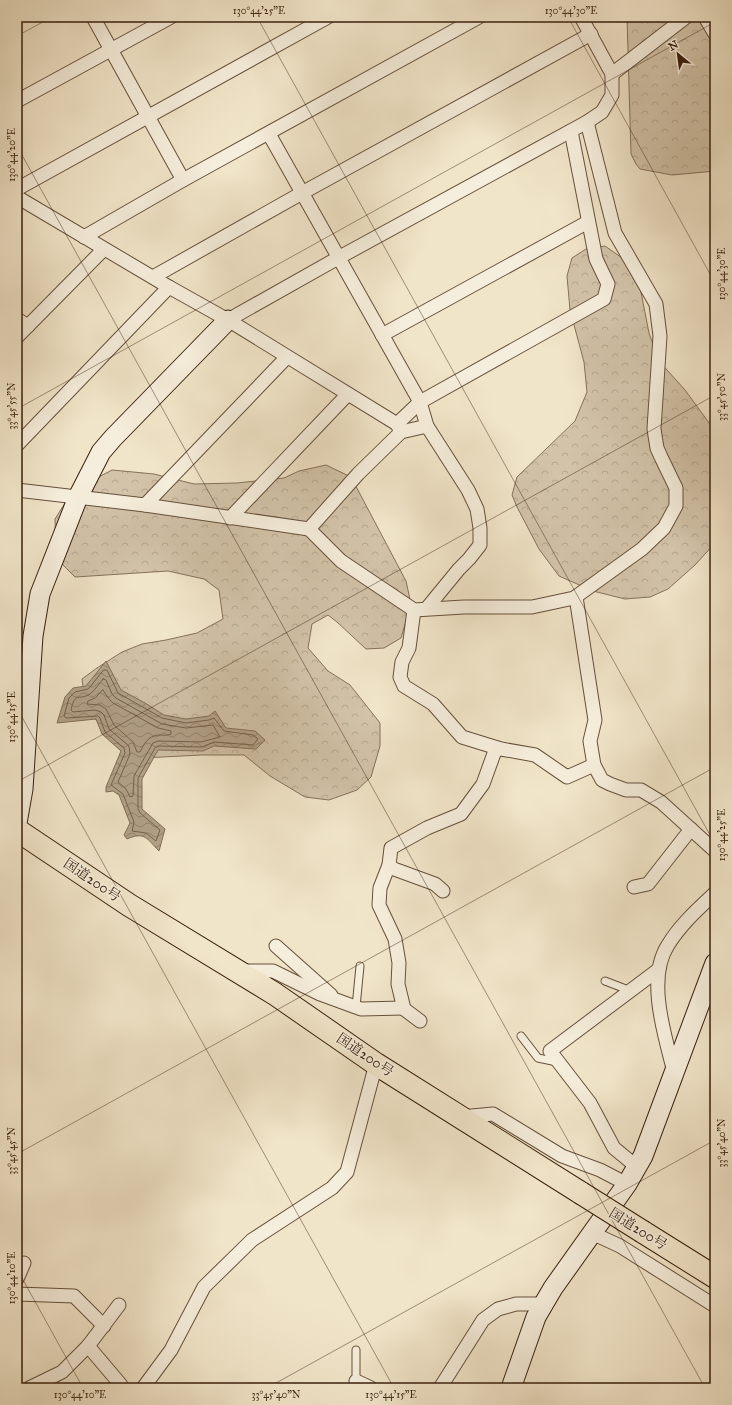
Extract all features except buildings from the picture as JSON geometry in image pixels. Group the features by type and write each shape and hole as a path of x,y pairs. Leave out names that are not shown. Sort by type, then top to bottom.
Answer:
{"highway":[{"name":"国道200号","path":"17,830 129,905 275,994 376,1064 715,1277"}],"street":[{"path":"93,17 183,180"},
{"path":"17,101 171,17"},
{"path":"17,189 328,17"},
{"path":"84,237 183,180 269,134 462,21 479,17"},
{"path":"17,823 23,789 33,636 40,594 78,497 101,452 228,320 587,122 602,112 612,95 612,74 581,17"},
{"path":"612,74 686,17"},
{"path":"705,17 715,34"},
{"path":"153,277 591,34"},
{"path":"17,490 145,505 309,529 341,562 420,609 532,607 576,597 642,549 664,528 676,506 676,488 657,448 654,429 660,336 656,304 615,233 587,122"},
{"path":"309,529 399,428 420,402 604,299 608,284 596,259 571,130"},
{"path":"269,134 420,402 427,426 468,490 477,509 480,528 480,545 469,559 420,609 409,648 402,662 400,676 404,686 433,704 462,738 496,748 535,755 567,777 594,765"},
{"path":"17,196 104,249 228,320 348,394 399,428 427,426"},
{"path":"382,335 588,222"},
{"path":"17,336 22,323 104,249"},
{"path":"17,446 169,287"},
{"path":"145,505 287,357"},
{"path":"230,518 348,394"},
{"path":"576,597 595,720 590,741 594,765 602,780 626,790 641,790 661,802 715,851"},
{"path":"420,1021 403,1008 398,984 399,963 395,939 379,905 380,888 389,865 391,848 427,828 461,814 483,784 496,748"},
{"path":"634,887 648,884 691,829"},
{"path":"389,865 394,869 435,884 443,891"},
{"path":"674,1072 661,1024 657,988 658,970 667,946 682,926 715,893"},
{"path":"276,946 337,1000"},
{"path":"511,1388 536,1317 553,1288 627,1184 643,1156 715,964"},
{"path":"637,1167 614,1148 590,1103 550,1051 658,970"},
{"path":"236,971 274,971 320,994 361,1009 403,1008"},
{"path":"143,1388 171,1350 204,1287 252,1240 332,1188 347,1172 376,1064"},
{"path":"462,1117 493,1114 562,1156 600,1170 627,1184"},
{"path":"592,1233 620,1246 715,1306"},
{"path":"17,1279 24,1263"},
{"path":"17,1294 74,1296 104,1326"},
{"path":"440,1388 483,1320 498,1309 516,1304 544,1304"},
{"path":"29,1388 62,1372 88,1346 119,1305"},
{"path":"88,1346 122,1388"},
{"path":"354,1385 371,1388"}],"lane":[{"path":"356,1007 360,966"},
{"path":"605,981 631,991"},
{"path":"520,1036 538,1058 559,1063"},
{"path":"354,1385 356,1350"}],"green space":[{"path":"627,17 715,17 715,171 672,175 640,169 636,164 631,154"},
{"path":"605,246 625,260 640,287 649,333 659,361 685,390 715,431 715,543 695,565 668,589 650,597 625,599 593,591 559,576 539,549 512,495 517,477 575,421 587,392 584,362 570,310 567,276 572,258 586,249"},
{"path":"326,465 351,477 406,581 411,604 401,638 384,648 366,649 328,615 312,624 308,648 328,671 350,685 380,723 380,746 371,777 357,790 329,800 305,797 270,776 244,755 201,755 143,758 109,736 92,715 85,702 82,679 122,652 142,644 197,633 223,619 219,590 204,579 168,571 75,577 63,565 56,546 55,519 65,503 91,481 112,470 154,474 194,484 237,483 284,478 299,471"}],"water":[{"path":"106,661 121,690 164,715 186,719 209,716 215,711 226,728 255,731 265,740 256,749 214,746 203,751 158,750 142,779 142,809 165,829 159,851 142,836 127,839 124,835 130,823 119,795 113,791 106,792 106,787 121,751 102,734 96,719 57,723 65,697 73,688 86,686"}]}
